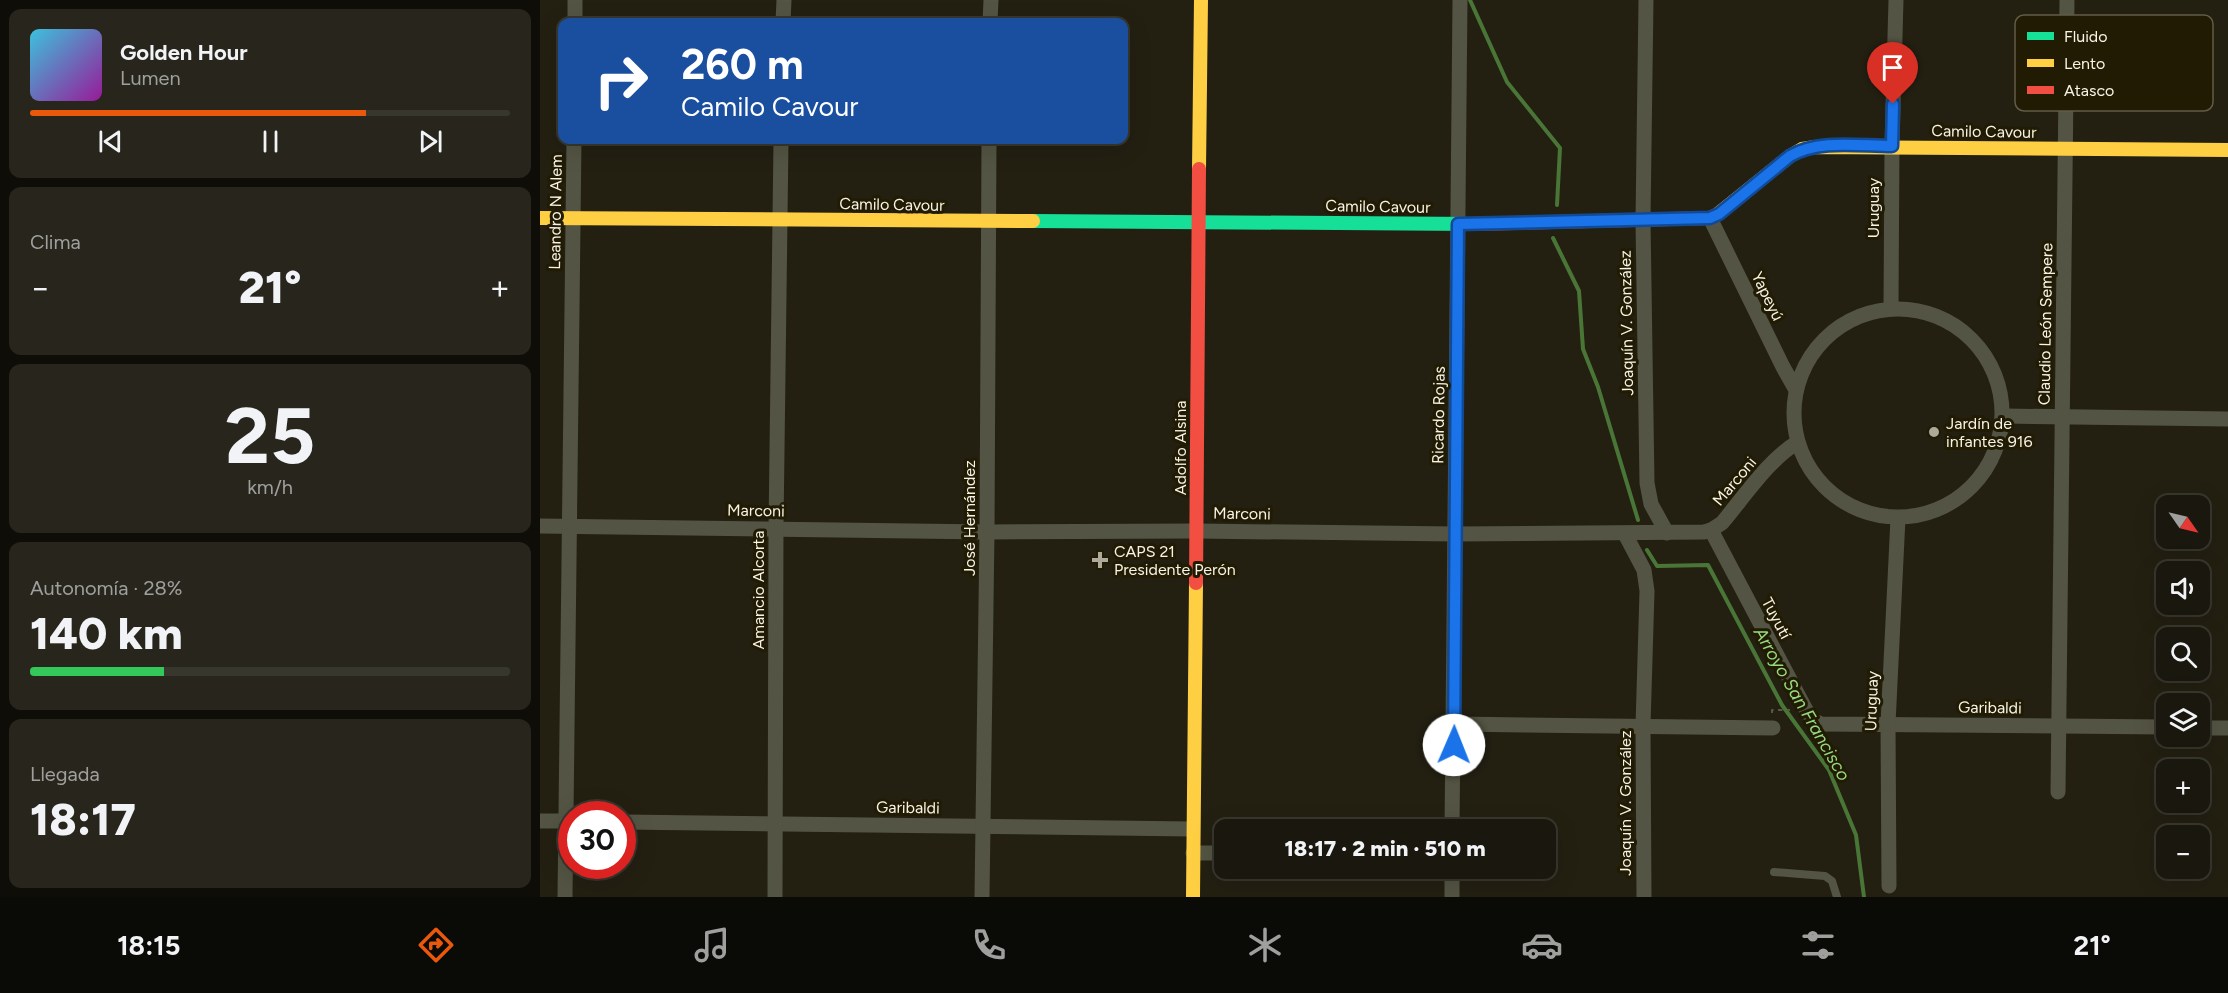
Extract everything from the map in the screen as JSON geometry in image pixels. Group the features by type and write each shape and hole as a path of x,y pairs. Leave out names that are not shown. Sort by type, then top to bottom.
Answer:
{"street":[{"path":"575,0 575,18"},
{"path":"783,18 784,0"},
{"path":"990,18 991,0"},
{"name":"Adolfo Alsina","path":"1192,897 1201,0"},
{"name":"Ricardo Rojas","path":"1452,819 1460,0"},
{"name":"Joaquín V. González","path":"1646,0 1642,220 1647,483 1651,504 1667,533"},
{"name":"Uruguay","path":"1891,308 1896,0"},
{"name":"Claudio León Sempere","path":"2067,0 2067,15"},
{"name":"Claudio León Sempere","path":"2058,792 2066,111"},
{"name":"Leandro N Alem","path":"569,801 569,526 574,144"},
{"name":"Amancio Alcorta","path":"775,897 776,528 781,144"},
{"name":"José Hernández","path":"982,897 989,144"},
{"name":"Camilo Cavour","path":"540,218 1458,224 1710,218 1719,214 1790,156 1802,149 1815,147 2228,150"},
{"name":"Yapeyú","path":"1710,218 1796,390"},
{"path":"1891,308 1924,312 1955,325 1980,348 1996,377 2004,416 1998,443 1983,474 1960,497 1930,513 1898,518 1870,514 1843,503 1821,485 1805,462 1798,442 1793,415 1796,390 1807,362 1828,335 1857,317 1891,308"},
{"path":"2004,416 2228,419"},
{"name":"Marconi","path":"540,526 987,532 1667,533 1711,530 1722,523 1777,458 1798,442"},
{"name":"Uruguay","path":"1889,886 1888,724 1898,518"},
{"name":"Tuyutí","path":"1711,530 1806,710 1814,721"},
{"name":"Joaquín V. González","path":"1625,534 1646,578 1643,726 1644,897"},
{"name":"Garibaldi","path":"1814,721 1829,725 2156,727"},
{"path":"1454,724 1773,728"},
{"path":"2210,728 2228,728"},
{"path":"540,821 558,821"},
{"name":"Garibaldi","path":"636,822 1192,830"},
{"path":"1193,853 1214,853"},
{"name":"Leandro N Alem","path":"565,897 566,879"},
{"path":"1452,879 1452,897"}],"lane":[{"path":"1774,872 1825,876 1832,881 1837,897"}],"path":[{"path":"1772,710 1794,710"}],"waterway":[{"name":"Arroyo San Francisco","path":"1470,0 1507,82 1560,148 1557,205"},
{"name":"Arroyo San Francisco","path":"1553,238 1579,291 1583,349 1598,387 1638,520"},
{"name":"Arroyo San Francisco","path":"1647,550 1657,566 1708,565 1782,705 1829,770 1856,835 1864,897"}],"traffic: fast":[{"path":"1033,221 1473,224"}],"traffic: slow":[{"path":"1199,169 1201,0"},
{"path":"1718,214 1790,156 1802,149 1815,147 2228,150"},
{"path":"540,218 1033,221"},
{"path":"1193,897 1196,583"}],"traffic: jam":[{"path":"1196,583 1199,169"},
{"path":"1473,224 1710,218 1718,214"}],"place":[{"name":"Jardín de infantes 916","path":"1934,432"},
{"name":"CAPS 21 Presidente Perón","path":"1100,560"}],"route":[{"path":"1454,745 1458,224 1710,218 1719,214 1790,156 1802,149 1892,146 1893,104"}]}
